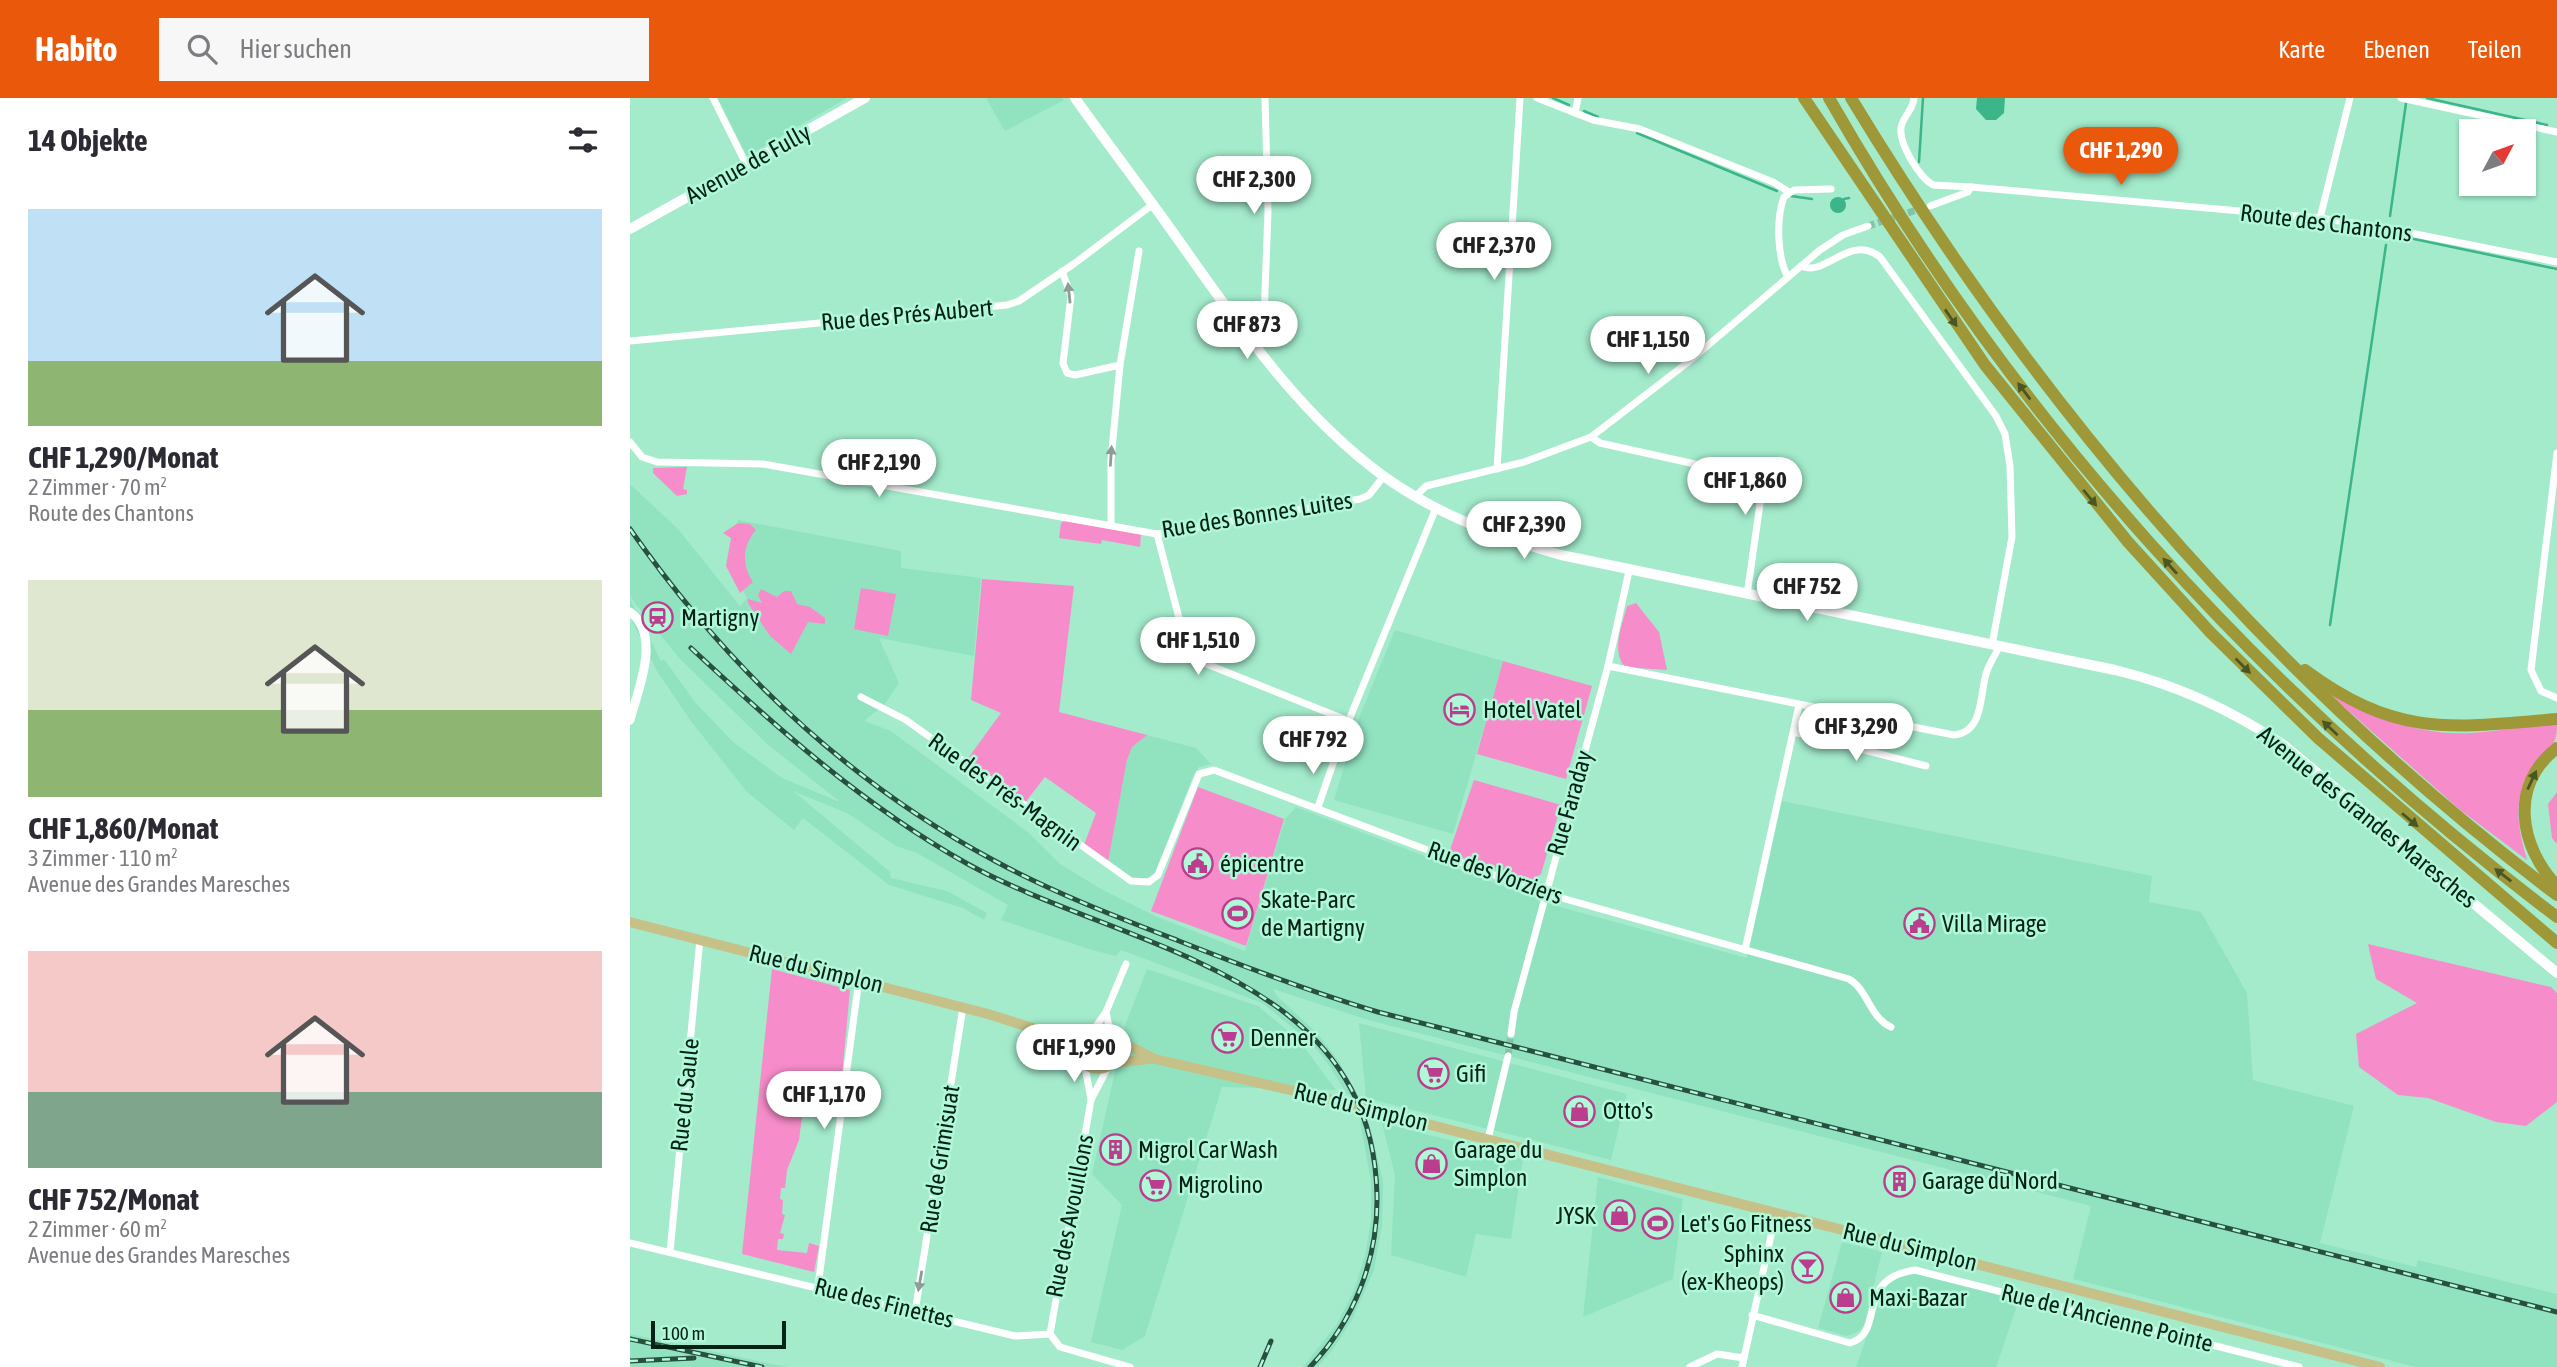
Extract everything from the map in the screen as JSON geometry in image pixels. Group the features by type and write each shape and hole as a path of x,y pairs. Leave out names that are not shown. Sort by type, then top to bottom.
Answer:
{"highway":[{"path":"1804,98 1912,261 2030,424 2161,580 2300,721 2557,943"},
{"path":"1813,98 1912,261"},
{"path":"1829,98 1889,197 1970,319 2054,429 2145,538 2228,629 2334,732 2444,828 2557,917"},
{"path":"1851,98 1900,179 1976,292 2059,404 2164,530 2244,617 2329,703 2394,763 2557,895"},
{"path":"1857,98 1900,179"},
{"path":"2244,617 2318,680 2380,714 2420,724 2460,728 2557,719"},
{"path":"2557,748 2543,761 2531,781 2524,818 2535,858 2557,886"},
{"path":"2468,868 2557,933"}],"main road":[{"name":"Avenue de Fully","path":"630,229 865,98"},
{"name":"Avenue des Grandes Maresches","path":"1075,98 1249,338 1311,413 1384,476 1436,508 1520,544 1629,571 1995,645 2153,680 2204,698 2245,720 2295,754 2557,973"},
{"name":"Rue du Simplon","path":"630,922 859,979 1042,1031 1091,1033"},
{"name":"Rue du Simplon","path":"1042,1031 1082,1058"},
{"path":"1102,1032 1112,1037 1118,1051 1110,1065 1096,1069 1082,1058 1081,1042 1091,1033 1102,1032"},
{"name":"Rue du Simplon","path":"1112,1037 1155,1059 1488,1139 2380,1367"},
{"name":"Rue du Simplon","path":"1110,1065 1155,1059"}],"street":[{"path":"713,98 747,164"},
{"path":"1249,338 1264,318 1268,211 1265,98"},
{"path":"1497,469 1520,98"},
{"path":"1537,98 1575,113 1660,136 1773,182 1789,192 1832,189"},
{"path":"1575,113 1578,98"},
{"name":"Route des Chantons","path":"1914,98 1914,108 1901,125 1901,139 1923,175 1933,185 2320,218 2557,262"},
{"path":"2320,218 2350,98"},
{"path":"2401,98 2556,132"},
{"path":"1930,206 1968,192 1971,187"},
{"path":"1788,277 1782,263 1780,220 1783,200 1789,192"},
{"name":"Rue des Prés Aubert","path":"630,341 1007,305 1019,301 1152,205"},
{"path":"1416,496 1426,486 1497,469 1591,436 1687,363 1825,246 1868,226"},
{"path":"1608,666 1920,731 1960,735 1975,723 1986,671 1995,645 2012,537 2009,456 1999,421 1881,257 1867,250 1858,250 1812,268 1801,266"},
{"path":"1111,524 1111,460 1120,365 1139,251"},
{"path":"1062,271 1071,296 1063,363 1067,373 1075,375 1120,365"},
{"path":"1591,436 1600,443 1740,474 1756,481 1761,497 1746,595"},
{"name":"Rue des Bonnes Luites","path":"630,442 642,457 657,462 763,464 1157,534 1360,499 1369,495 1384,476"},
{"path":"2557,453 2531,670 2541,691 2557,698"},
{"path":"1318,807 1349,721 1436,508"},
{"path":"1157,534 1188,652 1194,659 1349,721"},
{"name":"Rue Faraday","path":"1511,1034 1514,1012 1608,666 1629,571"},
{"path":"630,612 645,632 646,654 630,720"},
{"name":"Rue des Prés-Magnin","path":"861,697 905,720 1131,881 1149,882"},
{"path":"1745,950 1799,705"},
{"path":"1794,732 1926,766"},
{"name":"Rue des Vorziers","path":"1149,882 1158,875 1196,780 1204,771 1214,770 1546,893 1853,981 1881,1021 1891,1027"},
{"name":"Rue du Saule","path":"670,1252 700,939"},
{"path":"1091,1033 1106,1012 1126,964"},
{"path":"818,1286 859,979"},
{"name":"Rue de Grimisuat","path":"915,1312 963,1007"},
{"path":"1106,1012 1112,1037"},
{"path":"1488,1139 1508,1056"},
{"name":"Rue des Avouillons","path":"1082,1058 1091,1100"},
{"name":"Rue des Avouillons","path":"1050,1334 1091,1100 1110,1065"},
{"path":"1742,1367 1776,1213"},
{"name":"Rue des Finettes","path":"630,1242 1015,1336 1050,1334"},
{"name":"Rue de l'Ancienne Pointe","path":"1752,1315 1850,1343 1860,1340 1866,1333 1876,1293 1886,1280 1898,1273 1915,1270 2282,1365 2299,1367"},
{"path":"1050,1334 1060,1348 1130,1367"},
{"path":"1690,1367 1717,1354 1744,1357"}],"shaded area":[{"path":"718,98 847,98 747,156"},
{"path":"986,98 1062,98 1064,100 1005,131"},
{"path":"1977,98 2005,98 2004,113 1996,120 1986,120 1976,109"},
{"path":"1835,197 1841,197 1846,205 1844,211 1835,213 1830,208 1830,202"},
{"path":"687,467 683,489 687,490 687,494 677,496 653,473 653,468"},
{"path":"630,484 678,529 740,606 747,598 728,565 738,520 901,551 901,568 981,578 974,656 879,638 899,683 885,704 864,721 891,731 1029,833 1060,864 1101,889 1155,916 1245,951 1285,819 1296,807 1553,905 1747,958 1782,801 2152,876 2149,902 2201,912 2247,993 2253,1080 2354,1106 2320,1243 2416,1267 2418,1260 2557,1294 2557,1367 2416,1367 2073,1279 2091,1206 1368,1020 1273,989 1277,996 1317,1033 1338,1060 1359,1097 1347,1094 1324,1058 1308,1040 1262,1003 1121,950 1116,956 1092,950 1001,920 1008,905 917,853 896,846 847,813 793,791 890,872 891,878 947,891 987,913 984,920 963,908 889,885 803,818 794,830 747,792 690,720 657,671 630,617 630,599 661,661 664,659 695,702 733,742 782,778 840,802 766,743 679,658 634,602 630,595"},
{"path":"1064,521 1141,534 1140,547 1102,540 1101,544 1059,538 1061,523"},
{"path":"738,523 750,524 756,530 748,542 745,556 753,582 740,593 726,566 731,538 723,533"},
{"path":"982,579 1074,586 1059,712 1147,735 1132,747 1127,760 1108,862 1084,845 1096,813 1045,777 1024,804 966,761 1001,713 971,700"},
{"path":"861,588 896,594 888,636 854,629"},
{"path":"761,589 777,597 784,591 791,591 797,604 810,607 825,618 825,624 808,622 791,654 770,636 748,603 748,599 762,603 758,595"},
{"path":"1636,603 1659,632 1667,670 1625,667 1621,660 1618,646 1620,630 1627,606"},
{"path":"1395,630 1503,661 1453,834 1334,800 1358,720"},
{"path":"1503,661 1592,686 1566,779 1477,754"},
{"path":"2324,689 2394,722 2432,731 2471,733 2557,724 2553,745 2526,780 2520,799 2519,825 2527,860 2459,809"},
{"path":"1147,735 1196,748 1211,764 1199,767 1193,776 1154,875 1144,879 1133,878 1108,862 1127,760 1132,747"},
{"path":"1474,780 1561,805 1541,874 1529,882 1449,853"},
{"path":"1198,787 1284,819 1246,946 1151,911"},
{"path":"2557,792 2557,844 2552,838 2548,804"},
{"path":"2368,944 2551,987 2557,993 2557,1102 2526,1126 2496,1122 2428,1098 2398,1095 2359,1067 2356,1034 2417,1003 2376,979"},
{"path":"772,969 850,990 842,1076 837,1082 799,1079 798,1108 803,1109 799,1140 787,1170 785,1188 781,1188 782,1214 785,1215 780,1233 784,1234 783,1239 778,1239 777,1250 807,1253 809,1243 819,1246 814,1272 742,1254"},
{"path":"1147,969 1258,1006 1298,1039 1336,1090 1222,1087 1145,1336 1122,1350 1091,1342 1122,1205 1092,1174 1126,1023"},
{"path":"1359,1023 1627,1094 1611,1160 1366,1098"},
{"path":"1100,1038 1108,1042 1112,1050 1108,1058 1100,1062 1092,1058 1088,1050 1092,1042"},
{"path":"1360,1121 1369,1123 1383,1181 1382,1226 1374,1270 1352,1320 1334,1348 1318,1367 1303,1367 1337,1324 1354,1290 1365,1256 1371,1220 1371,1182"},
{"path":"1382,1123 1523,1159 1511,1239 1476,1234 1466,1277 1391,1255 1395,1175"},
{"path":"1598,1177 1683,1199 1673,1279 1583,1317"},
{"path":"1842,1242 1882,1252 1864,1325 1858,1332 1847,1336 1818,1328"},
{"path":"1912,1273 2019,1300 1996,1367 1856,1367 1883,1290 1893,1279"},
{"path":"630,1334 787,1367 630,1367"}],"waterway":[{"path":"1553,98 1569,105"},
{"path":"1919,162 1923,98"},
{"path":"2427,98 2547,125"},
{"path":"2390,216 2406,103"},
{"path":"1584,111 1598,117"},
{"path":"1637,133 1777,191"},
{"path":"1791,196 1812,199"},
{"path":"1844,199 1849,198"},
{"path":"2395,235 2557,269"},
{"path":"2330,625 2386,245"}],"tunnel":[{"path":"1868,226 1923,208"},
{"path":"1508,1056 1511,1034"}],"railway":[{"path":"630,529 707,628 793,717 840,757 941,830 1017,873 1109,914 1278,979 1378,1012 2557,1312"},
{"path":"691,648 822,764 856,791 928,840 966,863 1028,893 1163,946 1228,977 1286,1014 1333,1060 1365,1120 1377,1196 1376,1220 1368,1266 1351,1310 1326,1349 1310,1367"},
{"path":"630,1339 762,1367"},
{"path":"1260,1367 1271,1341"},
{"path":"630,1361 694,1358"}],"place":[{"name":"Martigny","path":"658,618"},
{"name":"Hotel Vatel","path":"1460,710"},
{"name":"épicentre","path":"1197,864"},
{"name":"Skate-Parc de Martigny","path":"1238,914"},
{"name":"Villa Mirage","path":"1919,924"},
{"name":"Denner","path":"1227,1038"},
{"name":"Gifi","path":"1433,1074"},
{"name":"Otto's","path":"1580,1111"},
{"name":"Migrol Car Wash","path":"1115,1150"},
{"name":"Garage du Simplon","path":"1431,1164"},
{"name":"Garage du Nord","path":"1899,1181"},
{"name":"Migrolino","path":"1155,1185"},
{"name":"JYSK","path":"1619,1216"},
{"name":"Let's Go Fitness","path":"1657,1224"},
{"name":"Sphinx (ex-Kheops)","path":"1807,1268"},
{"name":"Maxi-Bazar","path":"1846,1298"}]}
